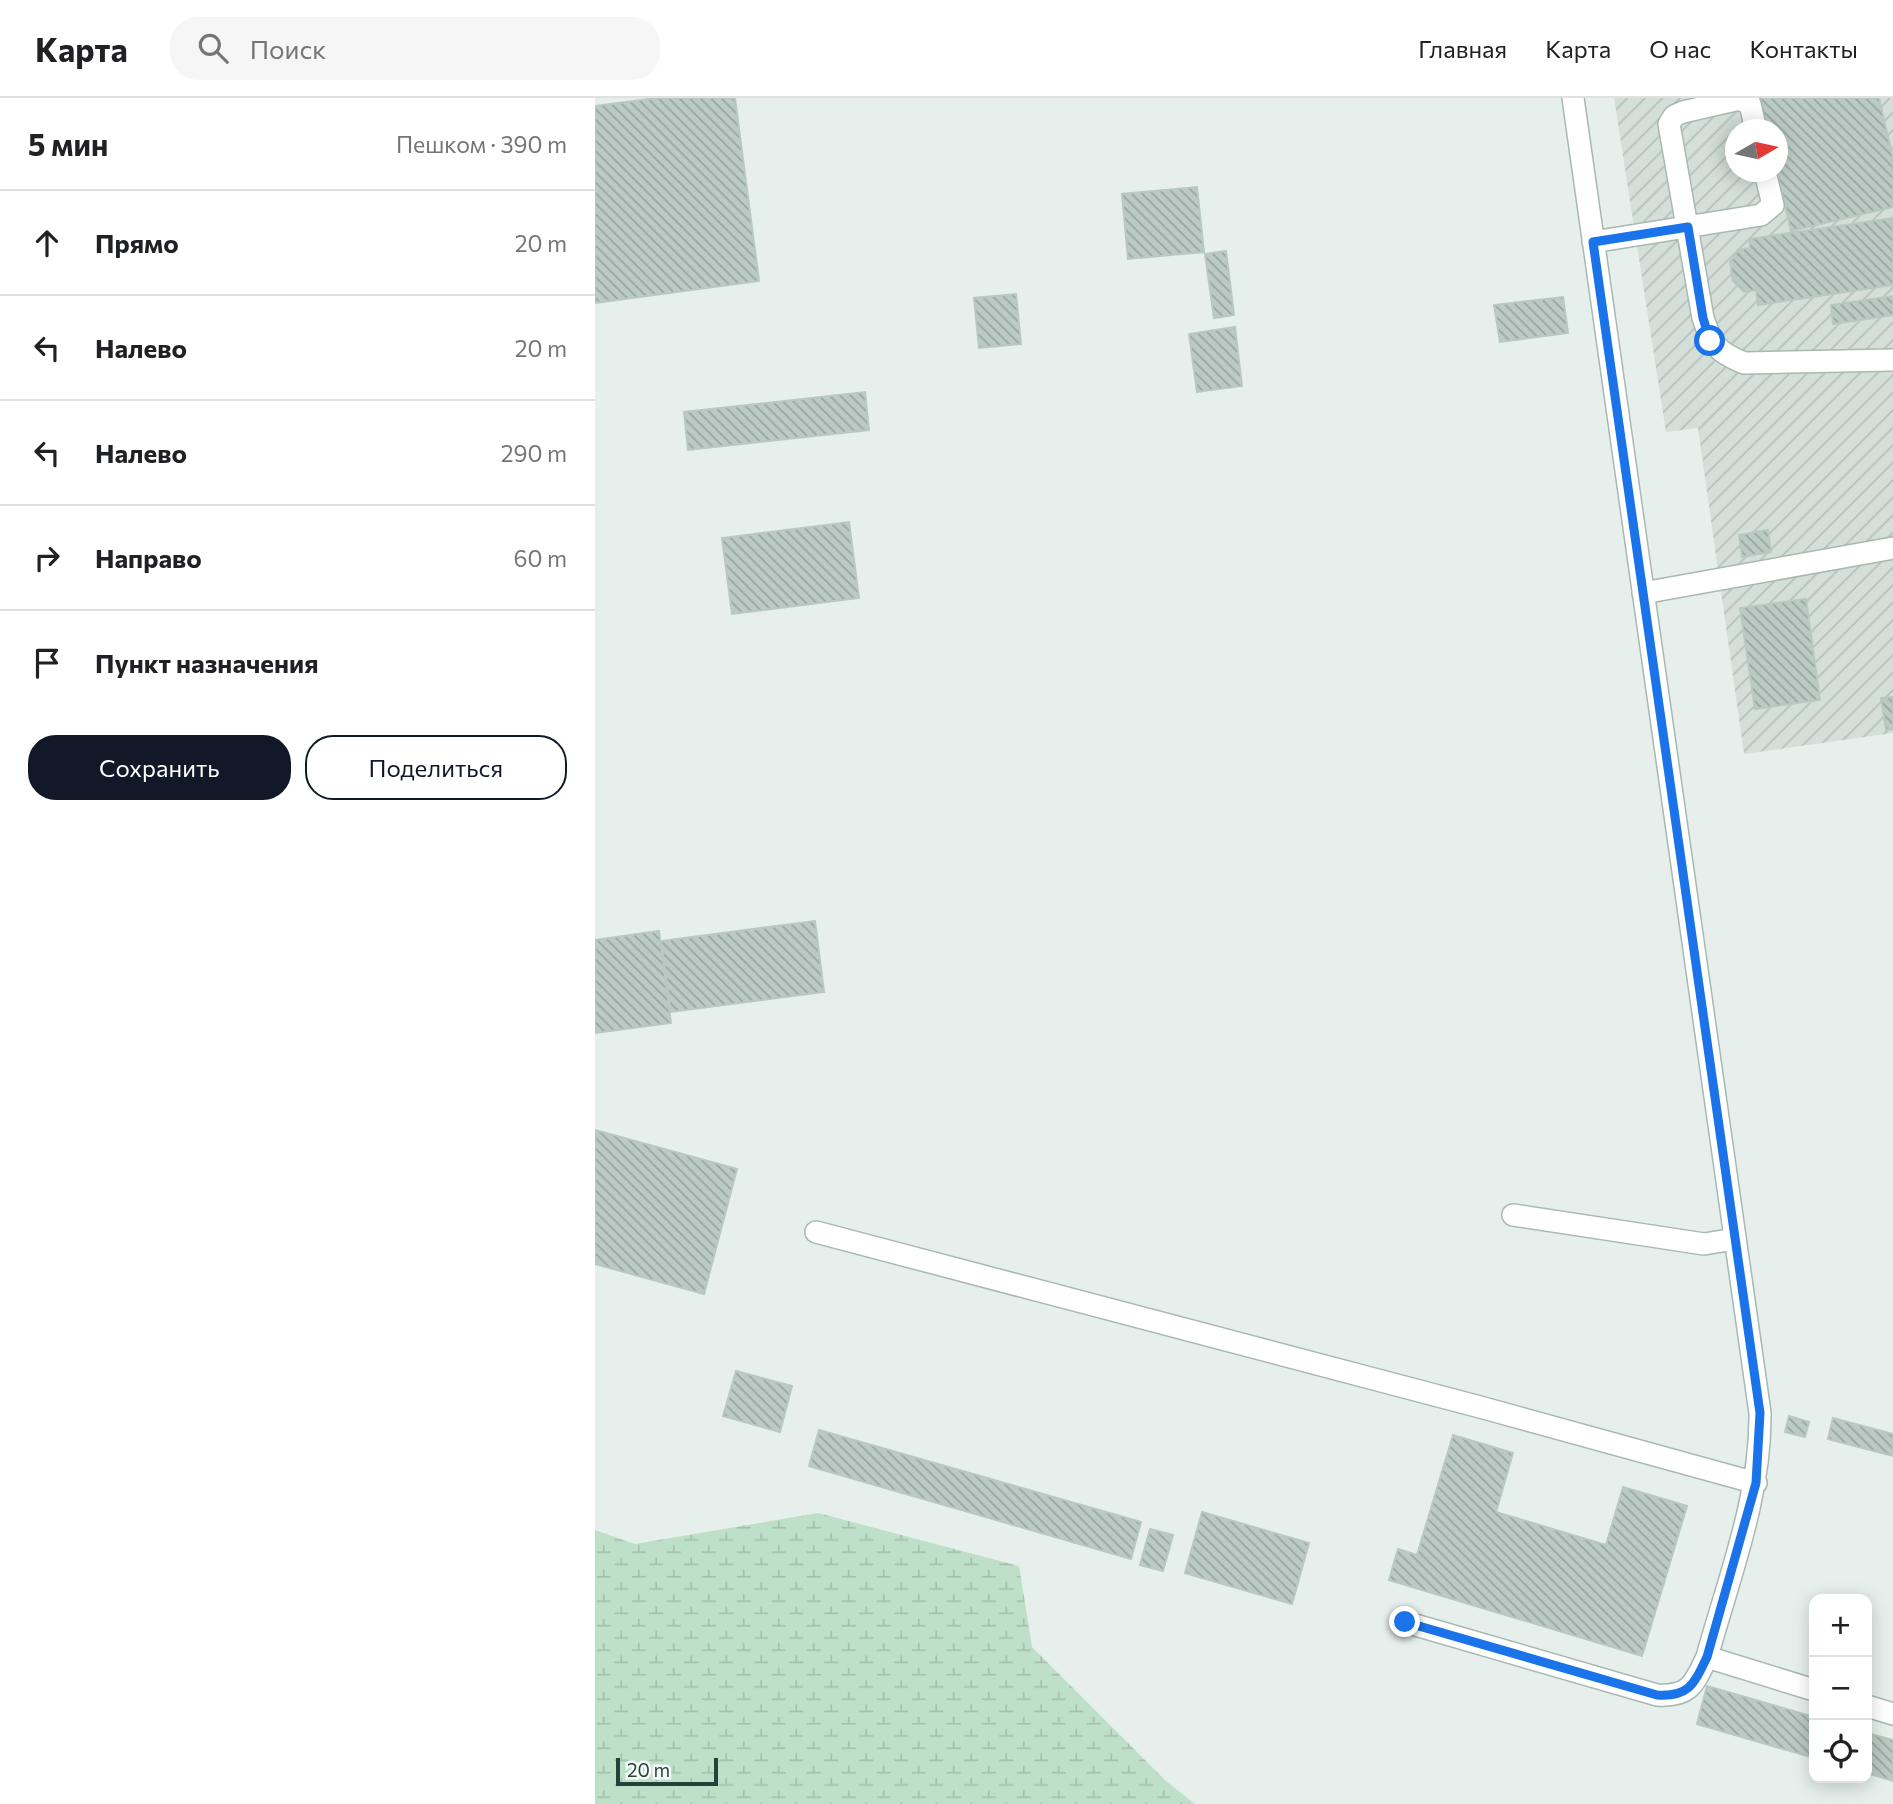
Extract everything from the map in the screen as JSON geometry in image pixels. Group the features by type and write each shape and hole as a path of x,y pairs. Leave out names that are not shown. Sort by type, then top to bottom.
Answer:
{"lane":[{"path":"1405,1622 1657,1695 1672,1696 1695,1684 1707,1657 1756,1483 1760,1413 1573,98"},
{"path":"1753,119 1750,104 1746,100 1674,116 1669,132 1703,318 1710,341 1724,355 1744,363 1893,360"},
{"path":"1593,242 1761,215 1770,211 1773,205 1767,182"},
{"path":"1643,593 1720,582 1893,548"},
{"path":"1513,1215 1704,1244 1735,1239"},
{"path":"815,1232 1481,1407 1756,1483"},
{"path":"1707,1657 1809,1688"},
{"path":"1872,1708 1893,1714"}],"shaded area":[{"path":"1614,98 1893,98 1893,733 1744,754 1698,428 1666,432"}],"green space":[{"path":"818,1513 1019,1566 1032,1647 1166,1781 1195,1804 595,1804 595,1530 635,1544"}],"building":[{"path":"657,98 735,98 759,281 595,303 595,106"},
{"path":"1760,98 1879,98 1893,158 1893,207 1791,231 1779,182 1788,182 1788,119 1765,119"},
{"path":"1197,187 1204,252 1128,259 1122,194"},
{"path":"1893,218 1893,285 1758,305 1756,290 1744,292 1733,281 1730,262 1738,250 1750,248 1749,239"},
{"path":"1226,251 1234,315 1214,318 1205,254"},
{"path":"1016,294 1021,344 979,348 974,298"},
{"path":"1893,296 1893,315 1833,324 1831,305"},
{"path":"1563,297 1568,333 1500,342 1494,305"},
{"path":"1235,327 1242,386 1197,392 1189,334"},
{"path":"865,392 869,430 688,450 684,412"},
{"path":"849,522 859,598 732,614 722,538"},
{"path":"1768,530 1771,552 1742,557 1739,535"},
{"path":"1806,599 1820,700 1755,709 1740,608"},
{"path":"1893,697 1893,729 1886,730 1881,698"},
{"path":"815,921 824,992 671,1012 661,941"},
{"path":"659,931 671,1023 595,1033 595,940"},
{"path":"595,1130 737,1169 704,1294 595,1264"},
{"path":"736,1371 792,1386 780,1432 723,1416"},
{"path":"1789,1416 1809,1422 1805,1437 1785,1432"},
{"path":"1833,1418 1893,1434 1893,1456 1828,1439"},
{"path":"819,1430 1141,1522 1131,1559 809,1466"},
{"path":"1453,1435 1513,1453 1496,1512 1606,1545 1623,1487 1687,1506 1642,1656 1389,1580 1398,1549 1417,1555"},
{"path":"1202,1512 1309,1543 1292,1604 1185,1573"},
{"path":"1150,1529 1173,1535 1163,1571 1140,1565"},
{"path":"1707,1686 1809,1716 1809,1757 1697,1724"},
{"path":"1872,1734 1893,1740 1893,1781 1872,1775"}],"route":[{"path":"1405,1622 1657,1695 1672,1696 1695,1684 1707,1657 1756,1483 1760,1413 1593,242 1688,227 1703,318 1710,341"}]}
